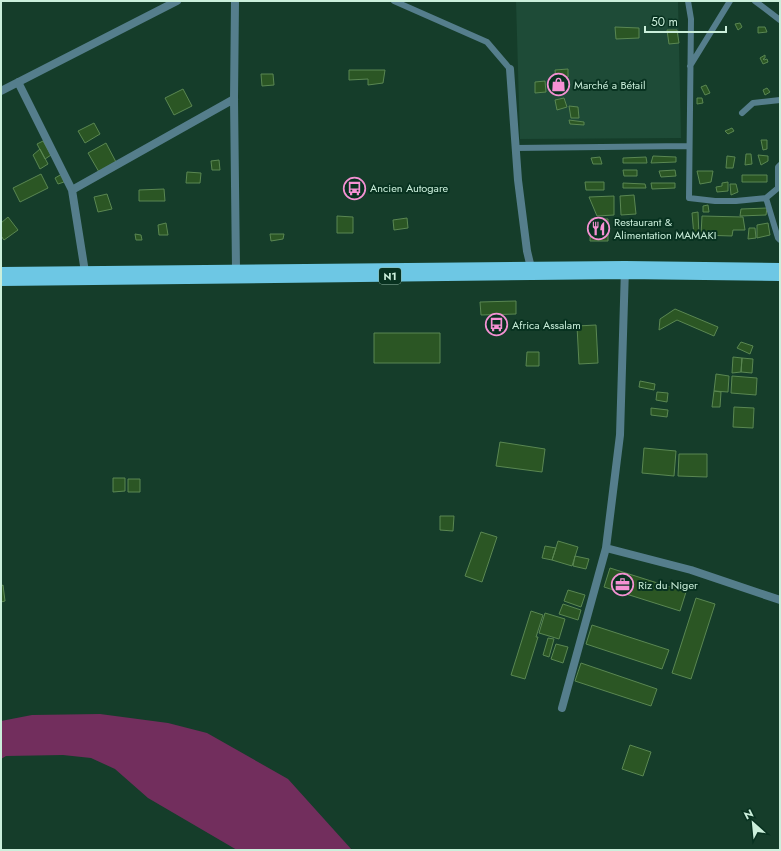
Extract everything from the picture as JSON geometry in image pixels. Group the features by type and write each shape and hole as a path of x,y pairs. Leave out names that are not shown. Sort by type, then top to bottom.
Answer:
{"main road":[{"name":"N1","path":"1,281 780,268"},
{"name":"N1","path":"1,272 236,269 532,271"},
{"name":"N1","path":"625,270 780,276"}],"street":[{"path":"1,91 177,1"},
{"path":"235,1 234,99 236,269"},
{"path":"510,69 518,180 527,251 532,271"},
{"path":"18,82 72,190 85,272"},
{"path":"72,190 234,99"},
{"path":"562,708 606,548 620,435 625,270"},
{"path":"606,548 691,570 780,600"}],"lane":[{"path":"394,1 487,42 510,69"},
{"path":"688,1 691,19 688,146 689,198 715,201 736,201 766,198 778,188 778,167 780,164"},
{"path":"690,66 730,1"},
{"path":"755,1 780,20"},
{"path":"742,113 753,103 780,100"},
{"path":"515,148 688,146"},
{"path":"766,198 778,238 780,240"}],"shaded area":[{"path":"516,1 678,1 681,138 520,139"},
{"path":"100,714 168,723 207,733 288,779 352,850 237,850 148,798 115,769 91,758 63,755 6,756 1,759 1,721 32,715"}],"building":[{"path":"740,23 742,27 738,30 735,24"},
{"path":"615,27 639,28 639,38 616,39"},
{"path":"758,27 765,27 767,32 758,33"},
{"path":"667,30 677,30 679,43 669,44"},
{"path":"765,55 765,58 763,59 767,59 768,62 763,64 760,58"},
{"path":"568,69 568,77 556,80 555,70"},
{"path":"349,70 385,70 383,83 368,85 368,79 349,80"},
{"path":"261,74 273,74 274,85 262,86"},
{"path":"545,81 546,92 535,93 535,82"},
{"path":"706,85 710,93 705,95 701,87"},
{"path":"767,88 770,92 765,95 763,90"},
{"path":"183,89 192,106 174,115 165,98"},
{"path":"564,98 567,107 557,110 555,100"},
{"path":"697,98 702,98 703,103 697,104"},
{"path":"569,106 578,107 579,118 571,118"},
{"path":"569,120 584,122 584,125 570,124"},
{"path":"94,123 100,134 85,143 78,131"},
{"path":"732,128 734,131 728,134 725,131"},
{"path":"761,140 767,140 767,149 763,150"},
{"path":"43,141 51,155 45,159 37,144"},
{"path":"106,143 116,162 99,172 88,153"},
{"path":"40,149 48,164 40,169 33,155"},
{"path":"746,154 751,154 752,164 745,165"},
{"path":"758,155 768,156 768,161 761,165"},
{"path":"653,156 676,157 676,162 651,163"},
{"path":"727,156 735,157 733,168 726,168"},
{"path":"600,157 602,164 593,164 591,158"},
{"path":"646,157 647,163 623,163 623,158"},
{"path":"219,160 220,170 212,170 211,161"},
{"path":"623,170 637,170 637,176 624,176"},
{"path":"675,170 676,176 661,177 659,171"},
{"path":"697,171 713,171 711,182 700,184"},
{"path":"187,172 201,173 200,183 186,183"},
{"path":"41,174 48,188 20,202 13,188"},
{"path":"62,174 64,182 58,184 55,178"},
{"path":"742,175 767,175 767,182 742,182"},
{"path":"585,182 604,182 604,190 586,190"},
{"path":"728,182 728,191 717,192 716,187 722,186 722,183"},
{"path":"623,183 645,184 646,188 623,188"},
{"path":"651,183 675,183 675,188 652,189"},
{"path":"730,184 736,184 738,192 731,195"},
{"path":"164,189 165,201 139,201 139,190"},
{"path":"107,194 112,209 98,212 94,197"},
{"path":"634,195 636,214 621,215 620,196"},
{"path":"614,196 614,215 597,216 589,197"},
{"path":"708,205 709,212 703,212 703,206"},
{"path":"767,208 766,215 740,216 741,209"},
{"path":"698,212 699,236 694,236 692,213"},
{"path":"337,216 353,217 353,233 337,233"},
{"path":"702,216 743,217 745,230 733,230 732,236 701,235"},
{"path":"8,217 18,230 4,240 1,236 1,223"},
{"path":"407,218 408,228 394,230 393,220"},
{"path":"591,219 608,219 608,241 590,241"},
{"path":"166,223 168,235 159,235 158,225"},
{"path":"768,223 770,235 757,238 757,225"},
{"path":"749,228 755,228 756,238 748,239"},
{"path":"135,234 141,235 142,240 136,240"},
{"path":"270,234 284,234 283,239 271,241"},
{"path":"516,301 516,314 481,315 480,302"},
{"path":"675,309 718,327 714,336 677,320 659,330 660,319"},
{"path":"596,325 598,363 579,364 577,326"},
{"path":"374,333 440,333 440,363 374,363"},
{"path":"741,342 753,346 750,354 737,348"},
{"path":"527,352 539,352 539,366 526,366"},
{"path":"733,357 742,358 741,372 732,373"},
{"path":"742,358 753,359 752,373 741,372"},
{"path":"716,374 729,376 728,392 714,391"},
{"path":"732,376 757,378 756,395 731,393"},
{"path":"640,381 655,384 654,390 639,387"},
{"path":"714,391 721,392 720,407 712,407"},
{"path":"657,392 668,393 667,402 656,400"},
{"path":"734,407 754,408 753,428 733,427"},
{"path":"651,408 668,410 667,417 651,415"},
{"path":"500,442 545,449 542,472 496,466"},
{"path":"644,448 676,451 674,476 642,473"},
{"path":"679,454 707,454 707,477 678,476"},
{"path":"113,478 125,478 125,491 113,492"},
{"path":"128,479 140,479 140,492 128,492"},
{"path":"440,516 454,516 453,531 440,530"},
{"path":"481,532 497,537 482,582 465,576"},
{"path":"558,541 578,547 572,566 552,560"},
{"path":"545,546 556,548 552,560 542,558"},
{"path":"575,556 589,559 586,569 573,566"},
{"path":"610,568 686,592 680,611 604,587"},
{"path":"3,585 5,601 1,602 1,586"},
{"path":"568,590 585,595 581,607 564,601"},
{"path":"696,598 715,604 691,679 672,673"},
{"path":"563,604 581,610 578,620 559,614"},
{"path":"531,611 543,615 525,679 511,675"},
{"path":"545,613 565,619 559,639 539,633"},
{"path":"592,625 669,650 662,669 586,644"},
{"path":"548,638 554,639 549,657 543,655"},
{"path":"556,644 568,647 563,663 551,659"},
{"path":"581,663 657,689 651,706 575,681"},
{"path":"630,745 651,752 643,776 622,769"}],"place":[{"name":"Marché a Bétail","path":"559,85"},
{"name":"Ancien Autogare","path":"355,188"},
{"name":"Restaurant & Alimentation MAMAKI","path":"598,228"},
{"name":"Africa Assalam","path":"497,325"},
{"name":"Riz du Niger","path":"622,585"}]}
